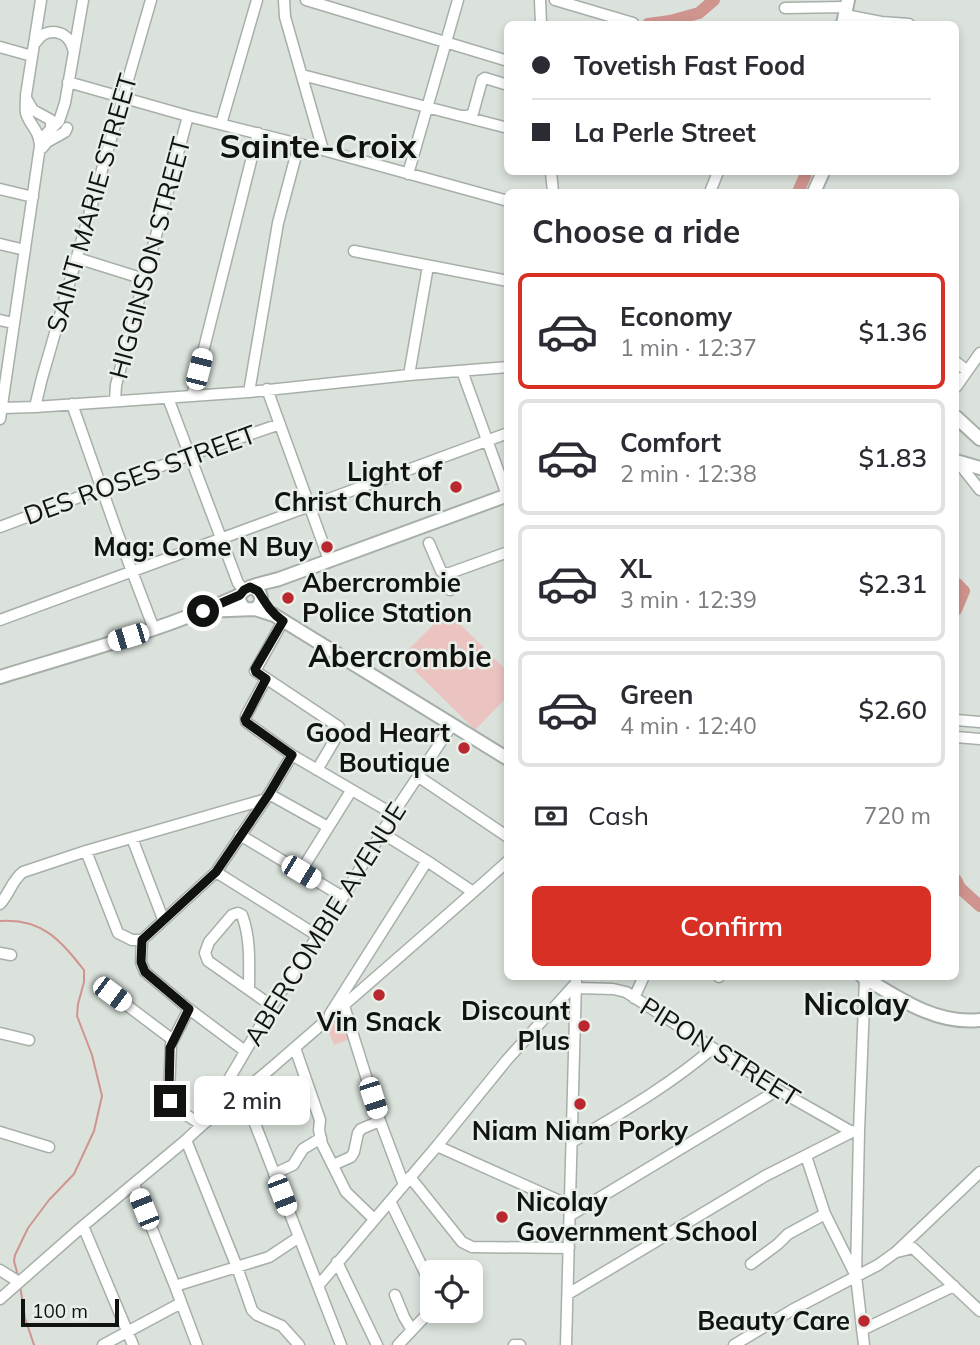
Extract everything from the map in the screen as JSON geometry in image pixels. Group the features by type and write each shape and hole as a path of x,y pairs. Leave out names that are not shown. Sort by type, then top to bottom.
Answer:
{"main road":[{"path":"959,420 980,439"},
{"path":"959,462 980,467"},
{"path":"258,603 276,582 504,496"},
{"path":"0,677 203,611 258,603 269,596 276,582"},
{"path":"258,603 504,756"},
{"path":"868,980 926,1013 951,1019 980,1020"}],"street":[{"path":"41,0 26,95 26,111 43,130"},
{"path":"43,130 59,121 65,103 83,0"},
{"name":"SAINT MARIE STREET","path":"35,407 151,0"},
{"path":"221,124 257,0"},
{"path":"284,0 285,17 323,150"},
{"path":"306,0 504,60"},
{"path":"408,174 458,0"},
{"path":"540,0 541,21"},
{"path":"555,0 626,21"},
{"path":"785,8 845,12 877,21"},
{"path":"34,44 40,36 51,32 67,36 74,49"},
{"path":"0,47 32,56"},
{"path":"302,75 504,127"},
{"path":"463,116 472,113 482,80 485,78 504,84"},
{"path":"68,82 504,200"},
{"path":"26,95 33,110 51,120 43,130 39,148 1,416 35,407 249,392 504,368"},
{"path":"43,130 36,120 59,110 65,103"},
{"name":"HIGGINSON STREET","path":"115,401 116,385 188,116"},
{"path":"39,148 67,128"},
{"path":"192,396 258,133"},
{"path":"249,392 278,223 299,144"},
{"path":"0,189 33,197"},
{"path":"0,244 25,250"},
{"path":"354,251 504,280"},
{"path":"77,258 144,279"},
{"path":"410,375 428,266"},
{"path":"0,320 13,323"},
{"path":"959,382 980,353"},
{"path":"959,364 966,370"},
{"path":"462,371 504,487"},
{"path":"267,390 329,560"},
{"path":"168,398 238,583 258,603 256,672 339,727 337,736 317,770"},
{"path":"72,404 154,629"},
{"name":"DES ROSES STREET","path":"0,527 280,424"},
{"path":"0,620 504,434"},
{"path":"959,465 980,490"},
{"path":"429,543 442,571 447,575 450,590"},
{"path":"447,575 504,553"},
{"path":"266,679 246,716 246,722 292,755 393,814"},
{"path":"959,720 980,722"},
{"name":"ABERCOMBIE AVENUE","path":"201,1125 272,1006 452,725"},
{"path":"959,737 980,739"},
{"path":"245,1051 145,972 141,962 142,940 216,872 292,755"},
{"path":"419,777 504,834"},
{"path":"301,872 351,790"},
{"path":"0,904 20,874 86,851 266,797 328,827"},
{"path":"383,833 473,892"},
{"path":"240,835 343,897"},
{"path":"132,838 163,919"},
{"path":"86,851 118,933 132,940 142,940"},
{"path":"326,1020 427,861"},
{"path":"0,1299 201,1125 243,1093 344,1006 504,865"},
{"path":"216,872 318,936"},
{"path":"248,989 248,933 242,915 235,913 209,942 205,953 208,961 272,1006"},
{"path":"0,953 11,955"},
{"path":"634,998 642,980"},
{"path":"863,980 855,1131 856,1277 864,1345"},
{"path":"566,1345 577,982"},
{"path":"318,1286 506,1061 577,982"},
{"name":"PIPON STREET","path":"577,982 626,992 778,1090 855,1131"},
{"path":"112,994 173,1040"},
{"path":"344,1006 380,1121 407,1181 462,1242 472,1247 569,1248"},
{"path":"189,1009 170,1048 169,1092 170,1101 177,1109 201,1125"},
{"path":"0,1033 29,1040"},
{"path":"295,1048 320,1119 321,1138 332,1165 346,1192 374,1219"},
{"path":"572,1142 668,1084 713,1048"},
{"path":"571,1211 778,1090"},
{"path":"243,1093 341,1345"},
{"path":"332,1165 351,1157 361,1129 380,1121"},
{"path":"568,1294 765,1176 855,1131"},
{"path":"0,1132 48,1147"},
{"path":"274,1174 293,1165 303,1149 321,1138"},
{"path":"186,1140 252,1310 282,1326 299,1345"},
{"path":"437,1146 571,1211"},
{"path":"806,1156 825,1214 856,1277"},
{"path":"734,1345 896,1252 980,1172"},
{"path":"134,1184 197,1345"},
{"path":"390,1201 420,1262"},
{"path":"751,1264 788,1234 825,1214"},
{"path":"83,1226 133,1345"},
{"path":"175,1286 269,1257 299,1237"},
{"path":"896,1252 913,1248 980,1311"},
{"path":"337,1262 377,1345"},
{"path":"0,1270 23,1278"},
{"path":"862,1331 954,1286"},
{"path":"395,1295 412,1330"},
{"path":"103,1345 181,1303"},
{"path":"398,1345 420,1322"},
{"path":"514,1345 520,1345"}],"shaded area":[{"path":"447,611 504,668 504,700 475,730 401,657"},
{"path":"341,1013 350,1039 334,1045 326,1025"}],"waterway":[{"path":"670,21 699,13 714,0"},
{"path":"799,189 805,175"},
{"path":"959,586 964,591 959,603"},
{"path":"959,886 980,906"},
{"path":"0,921 15,921 39,927 67,949 84,970 77,1016 92,1055 102,1096 94,1131 74,1174 49,1200 28,1228 15,1255 18,1276"},
{"path":"20,1285 25,1318 34,1345"}],"place":[{"name":"Light of Christ Church","path":"456,487"},
{"name":"Mag: Come N Buy","path":"327,547"},
{"name":"Abercrombie Police Station","path":"288,598"},
{"name":"Good Heart Boutique","path":"464,748"},
{"name":"Vin Snack","path":"379,995"},
{"name":"Discount Plus","path":"584,1026"},
{"name":"Niam Niam Porky","path":"580,1104"},
{"name":"Nicolay Government School","path":"502,1217"},
{"name":"Beauty Care","path":"864,1321"}],"district":[{"name":"Sainte-Croix","path":"318,146"},
{"name":"Abercrombie","path":"400,657"},
{"name":"Nicolay","path":"856,1005"}],"route":[{"path":"170,1101 170,1048 189,1009 145,972 141,962 142,940 216,872 292,755 245,719 266,679 255,669 283,621 274,615 258,591 250,587 240,595 203,611"}]}
